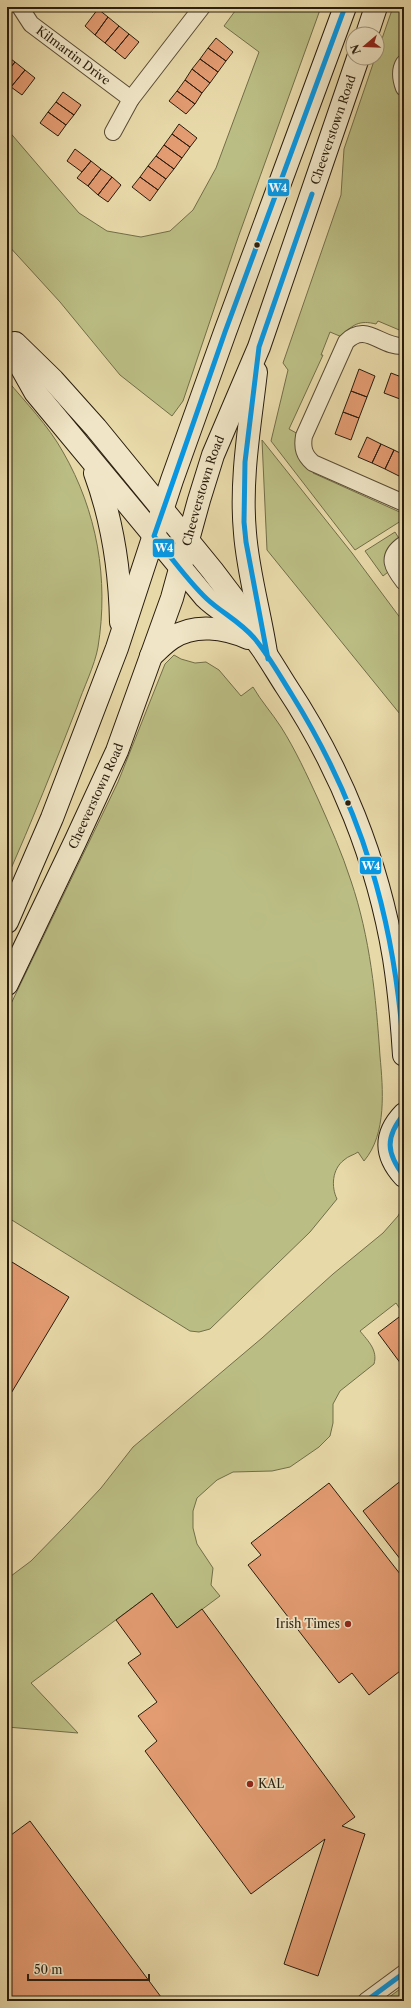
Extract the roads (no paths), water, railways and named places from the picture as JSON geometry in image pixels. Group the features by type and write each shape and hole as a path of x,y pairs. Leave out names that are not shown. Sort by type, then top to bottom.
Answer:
{"main road":[{"path":"7,922 52,818 121,637 224,332 344,7"},
{"path":"370,26 376,7"},
{"name":"Cheeverstown Road","path":"7,984 117,750 151,656 180,568 213,455 260,347 355,66"},
{"path":"7,335 53,380 96,428 188,540 234,599 255,642 314,732 358,824 373,866 386,914 394,959 404,1055"},
{"path":"7,342 35,392 180,568 214,606 255,642"},
{"path":"255,642 244,522 245,462 260,347"},
{"path":"89,457 107,509 115,544 120,584 121,637"},
{"path":"151,656 172,638 187,631 220,629 236,633 255,642"},
{"path":"404,1114 397,1121 391,1132 389,1144 393,1161 404,1176"}],"street":[{"name":"Kilmartin Drive","path":"20,7 31,24 131,99"},
{"path":"113,132 131,99 202,7"},
{"path":"404,63 401,67 400,76 404,88"},
{"path":"404,346 395,346 360,333 353,335 346,342 304,436 302,446 306,456 313,462 404,503"},
{"path":"404,544 396,552 392,559 393,568 404,582"},
{"path":"366,2001 404,1973"}],"place":[{"name":"Irish Times","path":"348,1624"},
{"name":"KAL","path":"250,1784"}]}
